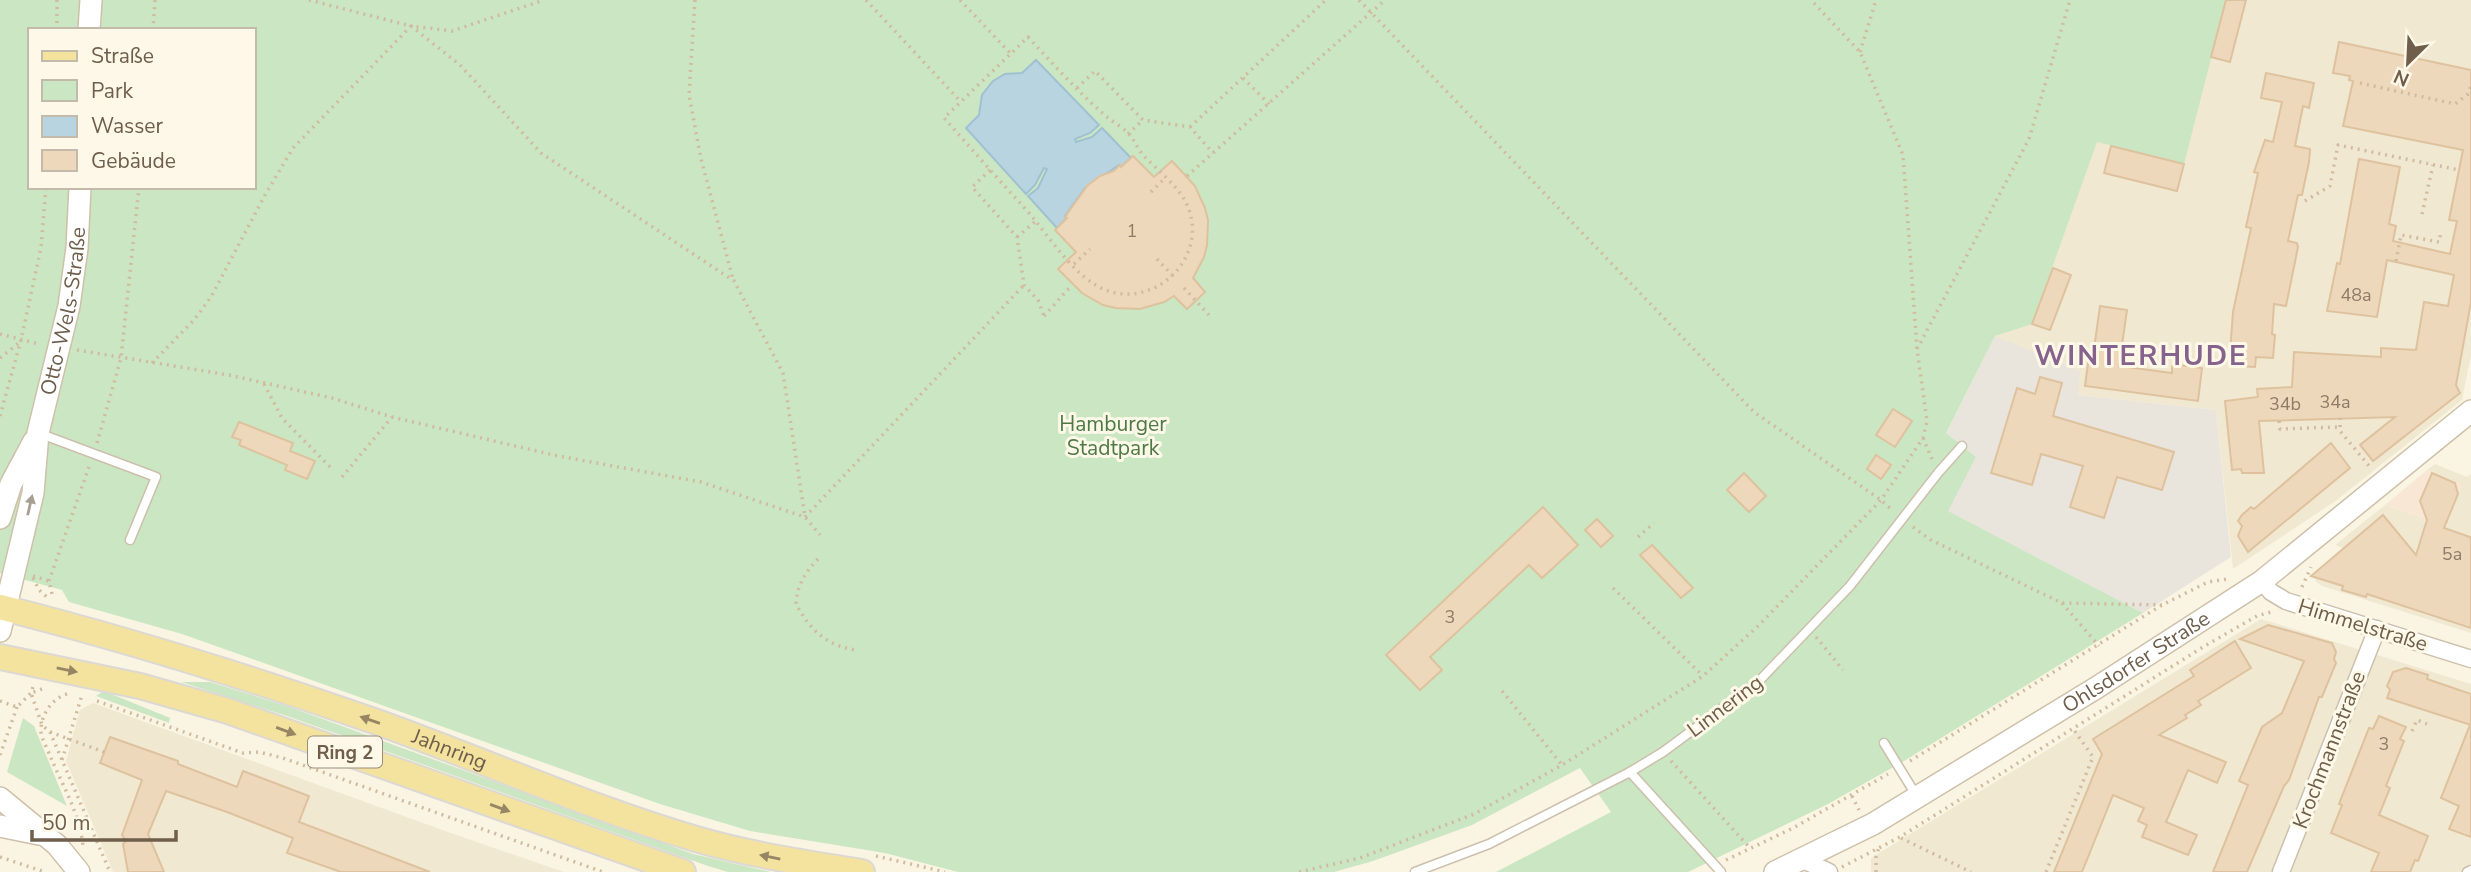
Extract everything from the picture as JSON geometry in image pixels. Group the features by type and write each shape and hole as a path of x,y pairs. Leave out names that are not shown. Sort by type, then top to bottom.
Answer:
{"main road":[{"name":"Jahnring","path":"2,616 191,661 373,721 696,839 773,858 862,872"},
{"name":"Jahnring","path":"0,657 140,686 228,711 683,872"}],"street":[{"path":"89,28 91,0"},
{"name":"Otto-Wels-Straße","path":"2,616 33,493 38,433 69,306 77,248 80,189"},
{"name":"Ohlsdorfer Straße","path":"1775,872 1868,827 2096,688 2262,580 2471,411"},
{"name":"Otto-Wels-Straße","path":"0,518 12,484 38,433"},
{"name":"Himmelstraße","path":"2262,580 2271,592 2286,601 2471,659"},
{"name":"Krochmannstraße","path":"2281,872 2376,629"},
{"path":"0,798 66,853 79,872"},
{"path":"0,826 47,837"},
{"path":"1803,860 1835,870"}],"lane":[{"path":"38,433 156,477 130,540"},
{"name":"Linnering","path":"1415,872 1489,844 1630,772 1663,752 1759,681 1850,586 1962,446"},
{"path":"1884,743 1917,797"},
{"path":"1630,772 1721,872"}],"path":[{"path":"57,0 57,28"},
{"path":"153,28 155,0"},
{"path":"309,0 411,26 452,31 544,0"},
{"path":"695,0 689,95 701,159 734,281 783,373 805,517 820,535"},
{"path":"866,0 961,102"},
{"path":"960,0 1011,54"},
{"path":"1190,127 1326,0"},
{"path":"1359,0 1754,412 1881,500 1931,540 2062,603 2099,646"},
{"path":"1186,176 1385,0"},
{"path":"1299,872 1360,858 1474,814 1562,765 1703,676 1756,627 1881,500 1923,438 1927,421 1917,349 1903,155 1860,52 1811,0"},
{"path":"1860,52 1876,0"},
{"path":"1917,349 2029,139 2070,0"},
{"path":"411,26 460,65 541,153 734,281"},
{"path":"152,363 194,320 211,297 293,148 411,26"},
{"path":"1028,37 1107,117 1129,134 1140,152 1166,178 1188,207 1192,232 1188,254 1173,276 1150,291 1124,294 1094,284 944,118 961,102 1028,37"},
{"path":"1077,88 1095,71 1143,120 1190,127 1213,153"},
{"path":"1243,78 1269,104"},
{"path":"2360,83 2455,104 2468,94 2471,86"},
{"path":"1129,134 1143,120"},
{"path":"2305,201 2330,187 2338,145 2459,170"},
{"path":"2422,214 2433,165"},
{"path":"990,170 972,187 1017,237 1024,285 1038,300 1044,316 1072,285"},
{"path":"1151,192 1166,178"},
{"path":"0,416 21,340 41,248 46,189"},
{"path":"49,581 30,575 39,590 53,603 49,581 94,453 121,358 139,189"},
{"path":"1017,237 1035,221"},
{"path":"2396,261 2401,234 2439,242 2441,232"},
{"path":"1074,264 1090,249"},
{"path":"1157,259 1173,276"},
{"path":"805,517 1024,285"},
{"path":"1184,288 1209,315"},
{"path":"0,334 21,340"},
{"path":"0,358 21,340"},
{"path":"59,347 229,375 332,398 391,417 558,456 701,482 805,517"},
{"path":"264,384 282,418 333,470"},
{"path":"342,477 391,417"},
{"path":"2340,418 2340,430 2376,474"},
{"path":"2279,421 2280,429 2340,427"},
{"path":"1923,438 1938,473"},
{"path":"1638,537 1654,523"},
{"path":"818,559 807,570 798,587 796,604 813,630 822,638 843,648 856,650"},
{"path":"1726,860 1852,796 2162,605 2208,582 2227,579"},
{"path":"1614,588 1703,676"},
{"path":"2062,603 2162,605"},
{"path":"1835,870 1900,837 2203,647 2257,616 2273,611"},
{"path":"1810,630 1843,670"},
{"path":"34,681 32,693 42,725 50,732 104,751"},
{"path":"0,755 17,707 32,693 49,689"},
{"path":"62,761 82,695 63,690"},
{"path":"1502,691 1562,765"},
{"path":"71,693 60,696 48,708 41,733 74,810 83,846"},
{"path":"94,700 243,753 259,752 283,758 603,872"},
{"path":"0,701 17,707"},
{"path":"2412,731 2417,720 2427,724"},
{"path":"2046,872 2093,757 2074,730"},
{"path":"50,732 110,872"},
{"path":"1663,752 1750,848"},
{"path":"1900,837 1971,872"},
{"path":"1876,872 1879,848"},
{"path":"0,857 45,872"}],"shaded area":[{"path":"2226,0 2471,0 2471,355 2462,400 2337,500 2233,569 2216,410 2077,395 2035,353 1995,336 2032,323 2097,141 2111,146"},
{"path":"1995,336 2080,371 2078,395 2216,410 2231,557 2143,613 1947,511 1976,457 1946,433"},
{"path":"2435,464 2467,477 2471,474 2471,633 2322,586 2316,582 2314,576 2343,548 2335,545 2385,505 2447,526 2461,485 2427,470"},
{"path":"2427,470 2462,485 2447,526 2385,505"},
{"path":"2261,619 2471,684 2471,872 1871,872 1871,858"},
{"path":"93,703 564,872 113,872 66,761 80,710"}],"green space":[{"name":"Hamburger Stadtpark","path":"0,0 2226,0 2184,164 2097,142 2032,324 1995,336 1946,433 1976,457 1948,511 2143,613 1904,761 1828,804 1688,872 1496,872 1611,812 1580,768 1472,825 1373,861 1334,872 958,872 885,853 750,831 660,804 182,634 69,602 62,590 0,573"},
{"path":"181,682 210,682 287,706 693,854 771,872 728,872 708,866 287,716"},
{"path":"104,691 170,718 169,723 96,696"},
{"path":"23,718 34,726 67,806 7,772"}],"water":[{"path":"1036,60 1099,125 1090,133 1075,139 1076,142 1092,137 1102,128 1131,158 1085,188 1065,216 1067,218 1057,228 1028,196 1038,188 1047,169 1044,168 1035,185 1026,194 966,128 979,115 982,95 993,81 1005,74 1022,73"}],"building":[{"path":"2226,0 2246,0 2230,62 2211,57"},
{"path":"2339,42 2471,70 2471,302 2456,385 2460,393 2373,461 2360,445 2395,417 2259,421 2264,473 2242,473 2241,469 2232,470 2225,401 2258,397 2257,389 2292,387 2294,352 2381,357 2381,348 2416,350 2424,302 2448,306 2454,275 2387,260 2377,317 2327,311 2337,263 2340,264 2359,159 2400,167 2389,224 2396,226 2393,241 2450,254 2457,221 2449,220 2463,150 2343,126 2353,81 2349,80 2350,76 2333,73"},
{"path":"2266,73 2314,83 2309,108 2303,106 2295,146 2310,149 2309,162 2302,195 2298,195 2288,241 2297,243 2298,247 2286,306 2274,304 2273,358 2256,357 2255,367 2237,366 2236,354 2230,353 2233,312 2251,228 2246,227 2258,173 2254,172 2265,140 2273,142 2282,102 2261,98"},
{"path":"2111,146 2184,164 2177,191 2104,173"},
{"path":"1133,156 1154,177 1172,161 1195,186 1205,208 1208,220 1207,245 1193,278 1205,292 1187,309 1174,296 1140,309 1103,305 1082,293 1058,269 1076,252 1055,230 1067,218 1065,217 1087,186 1100,176 1114,171 1120,165 1121,167"},
{"path":"2053,268 2071,275 2050,330 2032,324"},
{"path":"2100,306 2127,310 2119,366 2172,373 2172,366 2202,368 2198,401 2085,386 2088,363 2092,363"},
{"path":"2040,377 2062,383 2053,416 2174,452 2162,490 2117,477 2104,518 2070,507 2083,466 2041,454 2032,485 1991,473 2017,388 2035,394"},
{"path":"1893,409 1912,421 1895,447 1876,435"},
{"path":"239,422 293,443 290,451 315,461 307,479 285,470 287,465 239,445 241,440 232,437"},
{"path":"2331,443 2350,468 2248,552 2238,536 2242,526 2238,521 2242,515 2251,507 2254,509"},
{"path":"1876,455 1891,465 1881,479 1867,469"},
{"path":"1744,473 1766,496 1749,512 1727,490"},
{"path":"2432,473 2455,483 2458,494 2444,528 2470,537 2471,628 2367,594 2366,597 2342,590 2343,586 2311,576 2383,515 2416,555 2427,520 2420,501"},
{"path":"1543,507 1578,545 1542,578 1529,565 1430,657 1442,670 1420,690 1386,655"},
{"path":"1597,519 1613,536 1601,547 1585,530"},
{"path":"1652,545 1693,588 1681,598 1640,555"},
{"path":"2268,625 2332,643 2336,652 2336,663 2322,697 2319,697 2289,780 2247,872 2213,872 2248,785 2239,781 2262,727 2282,713 2304,661 2240,639"},
{"path":"2235,641 2251,668 2198,701 2201,705 2185,715 2187,718 2159,735 2226,762 2217,783 2188,770 2166,822 2197,835 2188,855 2142,837 2147,825 2138,821 2144,808 2113,795 2082,872 2054,872 2102,754 2093,739 2194,676 2190,670"},
{"path":"2406,668 2428,675 2427,679 2471,694 2471,725 2387,698 2390,690 2387,686 2393,672"},
{"path":"2379,716 2406,727 2400,739 2404,741 2386,786 2390,788 2379,815 2428,836 2418,861 2415,860 2410,872 2371,872 2379,853 2331,833 2342,805 2339,804 2369,728 2373,729"},
{"path":"2470,725 2471,837 2449,829 2459,806 2441,798"},
{"path":"110,737 178,761 178,764 237,787 243,771 309,796 299,822 430,872 341,872 287,853 293,838 166,791 148,834 164,872 128,872 123,844 126,841 122,835 142,780 100,763"}],"district":[{"name":"WINTERHUDE","path":"2141,355"}]}
